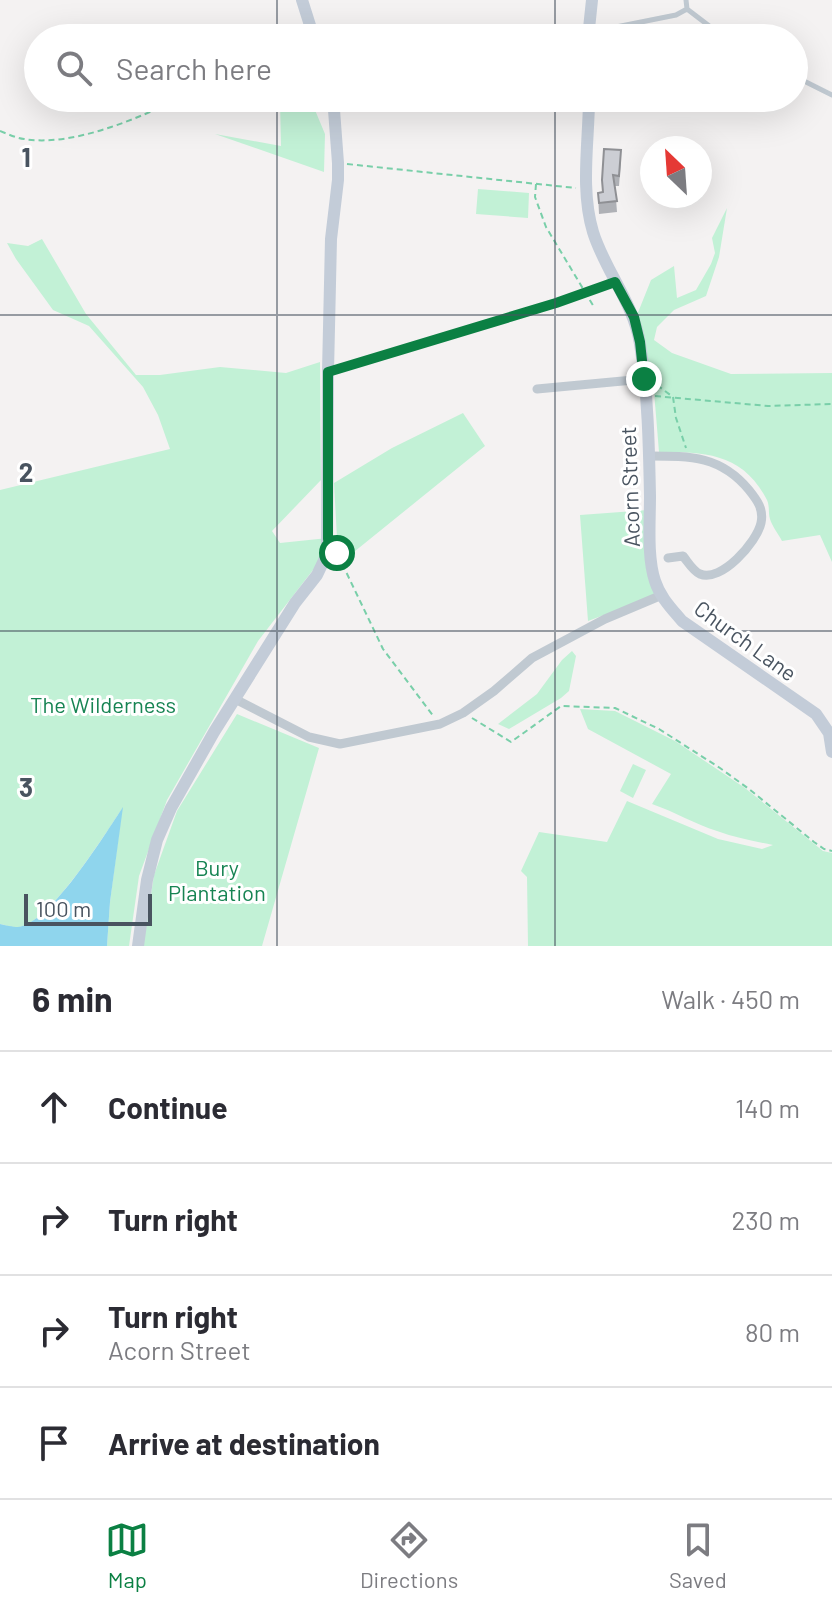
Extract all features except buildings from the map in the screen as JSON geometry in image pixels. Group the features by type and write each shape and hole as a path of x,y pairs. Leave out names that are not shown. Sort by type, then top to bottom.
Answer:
{"main road":[{"path":"302,0 310,24"},
{"path":"589,24 592,0"},
{"path":"138,946 147,880 157,840 171,808 235,699 295,603 317,575 327,554 331,239 338,163 334,112"},
{"name":"Acorn Street","path":"589,112 587,190 592,230 634,317 640,342 650,456 651,550 655,581 662,595"},
{"name":"Church Lane","path":"662,595 682,621 816,714 829,733 832,752"}],"street":[{"path":"537,389 645,385"},
{"path":"650,456 702,458 721,465 739,477 760,504 762,521 750,546 732,564 704,575 698,573 683,556 668,558"},
{"path":"235,699 309,737 340,744 440,724 463,713 494,691 532,658 605,619 662,595"}],"lane":[{"path":"686,0 687,9 707,24"},
{"path":"636,24 676,15 687,9"},
{"path":"808,83 832,95"}],"path":[{"path":"0,131 21,139 41,141 71,138 127,122 149,112"},
{"path":"338,163 587,190"},
{"path":"536,184 535,197 546,227 594,307"},
{"path":"328,372 615,282"},
{"path":"645,385 653,382 673,397 676,418 689,457"},
{"path":"645,385 673,397 768,406 832,404"},
{"path":"328,539 341,559 383,649 440,724"},
{"path":"463,713 511,742 561,706 615,708 659,729 720,768 814,842 832,851"}],"green space":[{"path":"280,112 316,112 325,134 324,172 215,134 281,146"},
{"path":"478,189 529,193 528,218 476,214"},
{"path":"727,208 719,257 706,296 674,310 657,327 654,340 672,353 731,374 832,373 832,562 820,535 782,541 769,517 767,500 757,484 734,464 707,455 659,452 653,379 647,370 637,315 651,280 674,266 677,298 696,290 711,264 715,253 712,238"},
{"name":"The Wilderness","path":"42,239 86,314 136,375 220,367 286,373 320,362 321,480 272,531 280,543 328,538 323,557 258,641 167,800 139,876 129,946 107,946 122,809 90,857 46,911 19,927 0,924 0,490 170,449 158,415 143,387 89,326 53,310 7,243 28,246"},
{"path":"463,413 485,446 344,560 337,538 334,483 392,448"},
{"path":"648,510 654,576 665,597 588,621 580,515"},
{"path":"572,651 576,656 569,691 509,729 498,724 537,694"},
{"path":"580,709 615,711 675,741 745,788 823,851 832,853 832,946 528,946 527,877 521,871 539,832 607,842 627,801 718,839 762,849 773,845 724,833 652,804 671,774 588,729"},
{"name":"Bury Plantation","path":"237,714 319,748 262,946 143,946 154,875 177,811"},
{"path":"633,764 646,770 633,798 620,791"}],"water":[{"path":"123,807 107,946 0,946 0,924 18,927 45,911 76,876"}],"route":[{"path":"337,553 328,539 328,372 615,282 634,317 644,379"}]}
